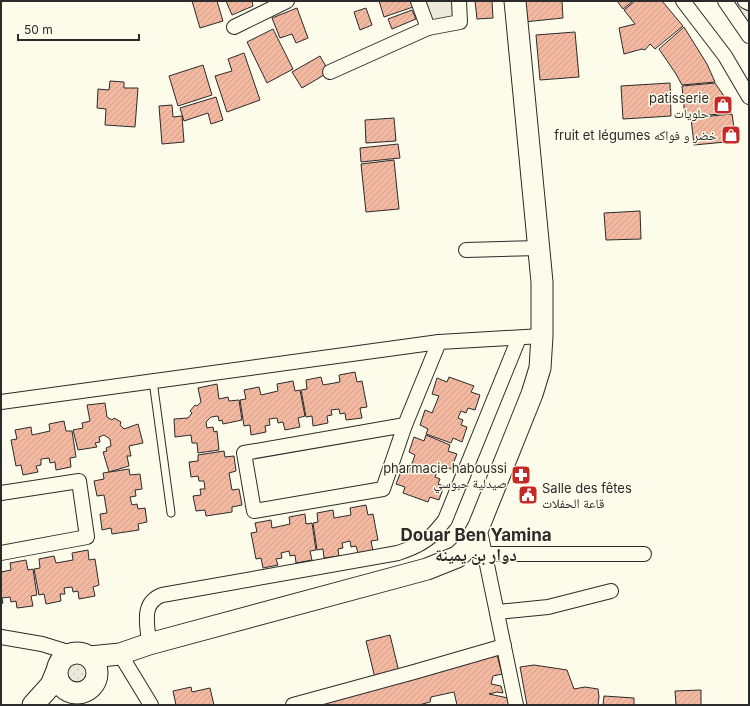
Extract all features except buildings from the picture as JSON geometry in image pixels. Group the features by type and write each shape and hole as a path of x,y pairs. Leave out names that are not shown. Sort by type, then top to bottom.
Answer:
{"main road":[{"path":"74,699 76,693 64,689 57,679 57,666 60,660 65,656 86,662 120,654 149,644 428,569 476,551 479,526 532,394 540,368 542,336 542,282 515,1"},
{"path":"74,699 92,686 95,681 86,662"},
{"path":"33,705 50,685 56,673"}],"street":[{"path":"234,27 287,1"},
{"path":"418,1 428,28"},
{"path":"330,72 428,28 460,22 459,1"},
{"path":"683,1 725,56 749,97"},
{"path":"725,1 749,36"},
{"path":"745,1 749,3"},
{"path":"466,250 539,248"},
{"path":"1,402 439,342 542,336"},
{"path":"149,644 148,608 150,604 158,597 398,553 423,542 432,535 445,520 519,338"},
{"path":"405,425 244,453 254,512 383,489 405,425 439,342"},
{"path":"1,493 79,481 87,537 1,553"},
{"path":"516,705 497,612 476,551 644,554"},
{"path":"497,612 548,607 611,591"},
{"path":"1,637 42,644 86,662"},
{"path":"293,705 504,646"},
{"path":"120,654 151,705"}],"lane":[{"path":"153,381 171,513"}],"shaded area":[{"path":"413,1 465,1 465,25 424,31"},
{"path":"729,1 749,1 749,29"},
{"path":"77,660 85,663 88,671 85,679 77,682 69,679 66,671 69,663"}],"place":[{"name":"patisserie حلويات","path":"723,105"},
{"name":"fruit et légumes خضر و فواكه","path":"731,135"},
{"name":"pharmacie haboussi صيدلية حبوسي","path":"521,475"},
{"name":"Salle des fêtes قاعة الحفلات","path":"528,495"}],"district":[{"name":"Douar Ben Yamina دوار بن يمينة","path":"476,545"}]}
